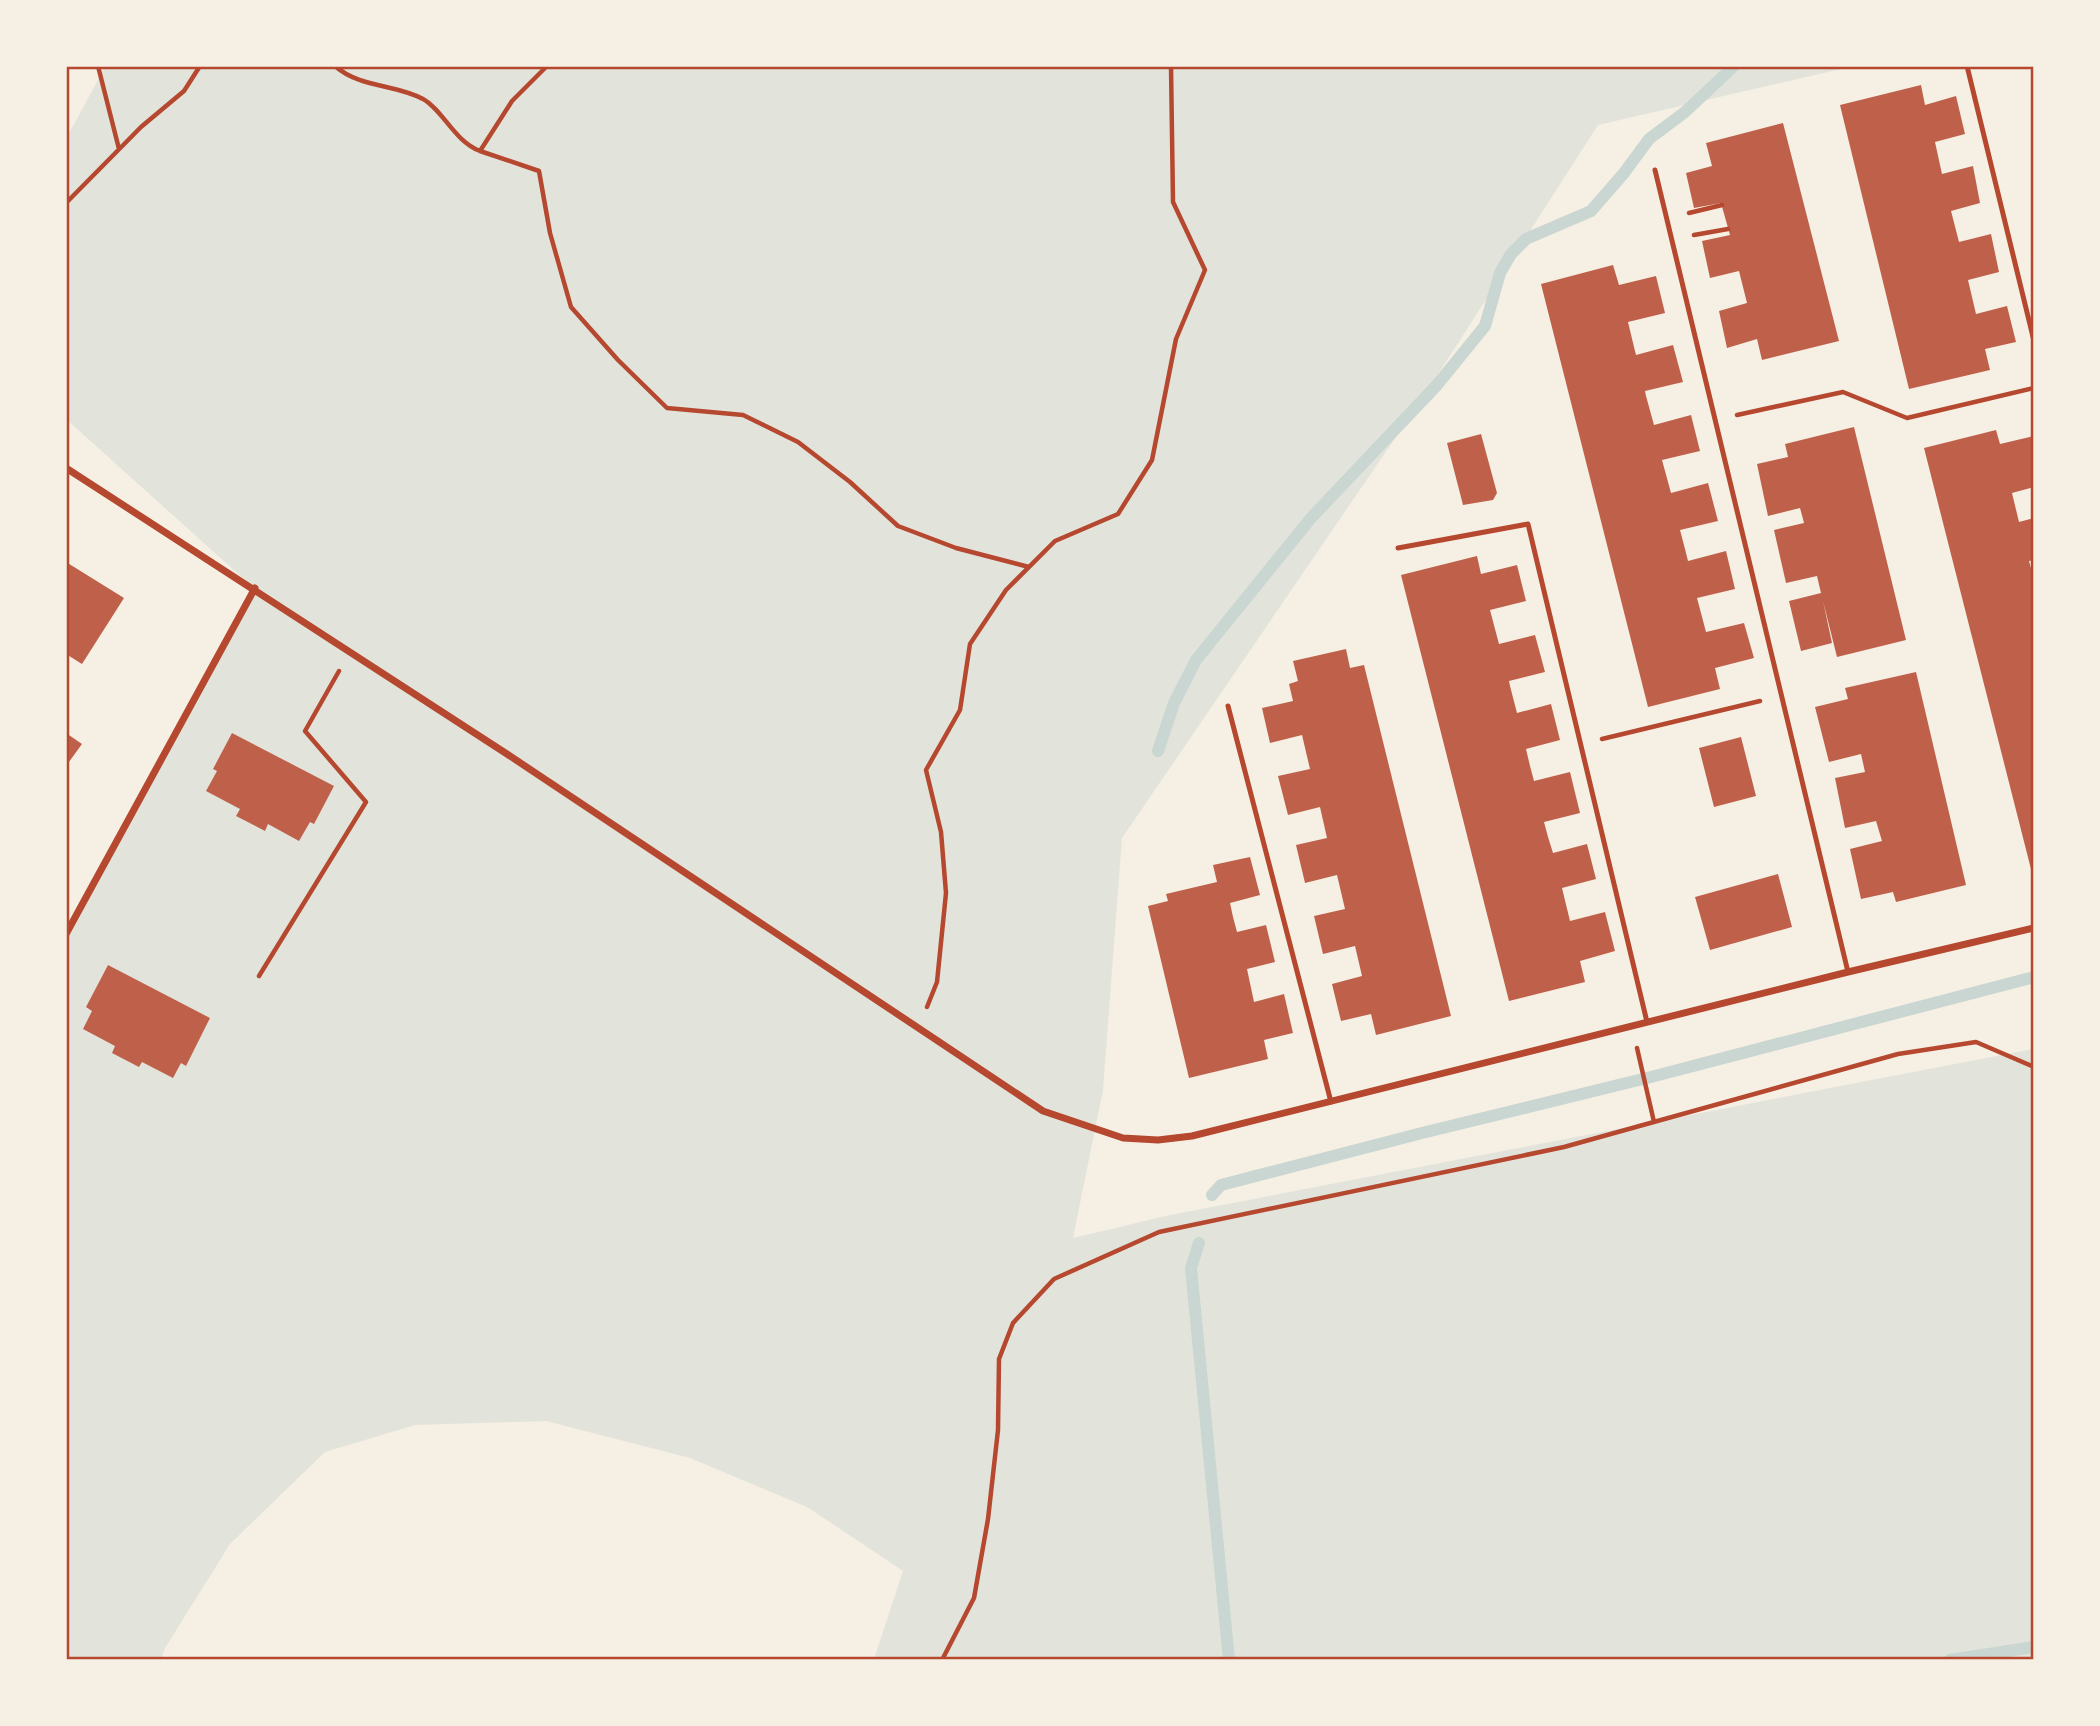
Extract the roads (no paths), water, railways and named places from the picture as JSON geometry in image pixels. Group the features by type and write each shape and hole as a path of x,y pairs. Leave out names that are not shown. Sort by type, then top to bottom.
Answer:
{"street":[{"path":"66,468 350,651 1043,1111 1122,1138 1158,1140 1192,1136 2034,928"},
{"path":"66,934 255,589"}],"lane":[{"path":"1967,66 2034,341"},
{"path":"1655,170 1848,972"},
{"path":"1398,548 1528,524 1647,1022"},
{"path":"1228,706 1331,1102"}],"waterway":[{"path":"1158,751 1174,703 1196,660 1311,518 1437,385 1485,326 1500,273 1511,254 1526,239 1591,211 1649,139 1685,112 1734,66"},
{"path":"1212,1195 1221,1185 2034,977"},
{"path":"1199,1243 1191,1268 1229,1660"},
{"path":"1950,1660 2034,1647"}]}
